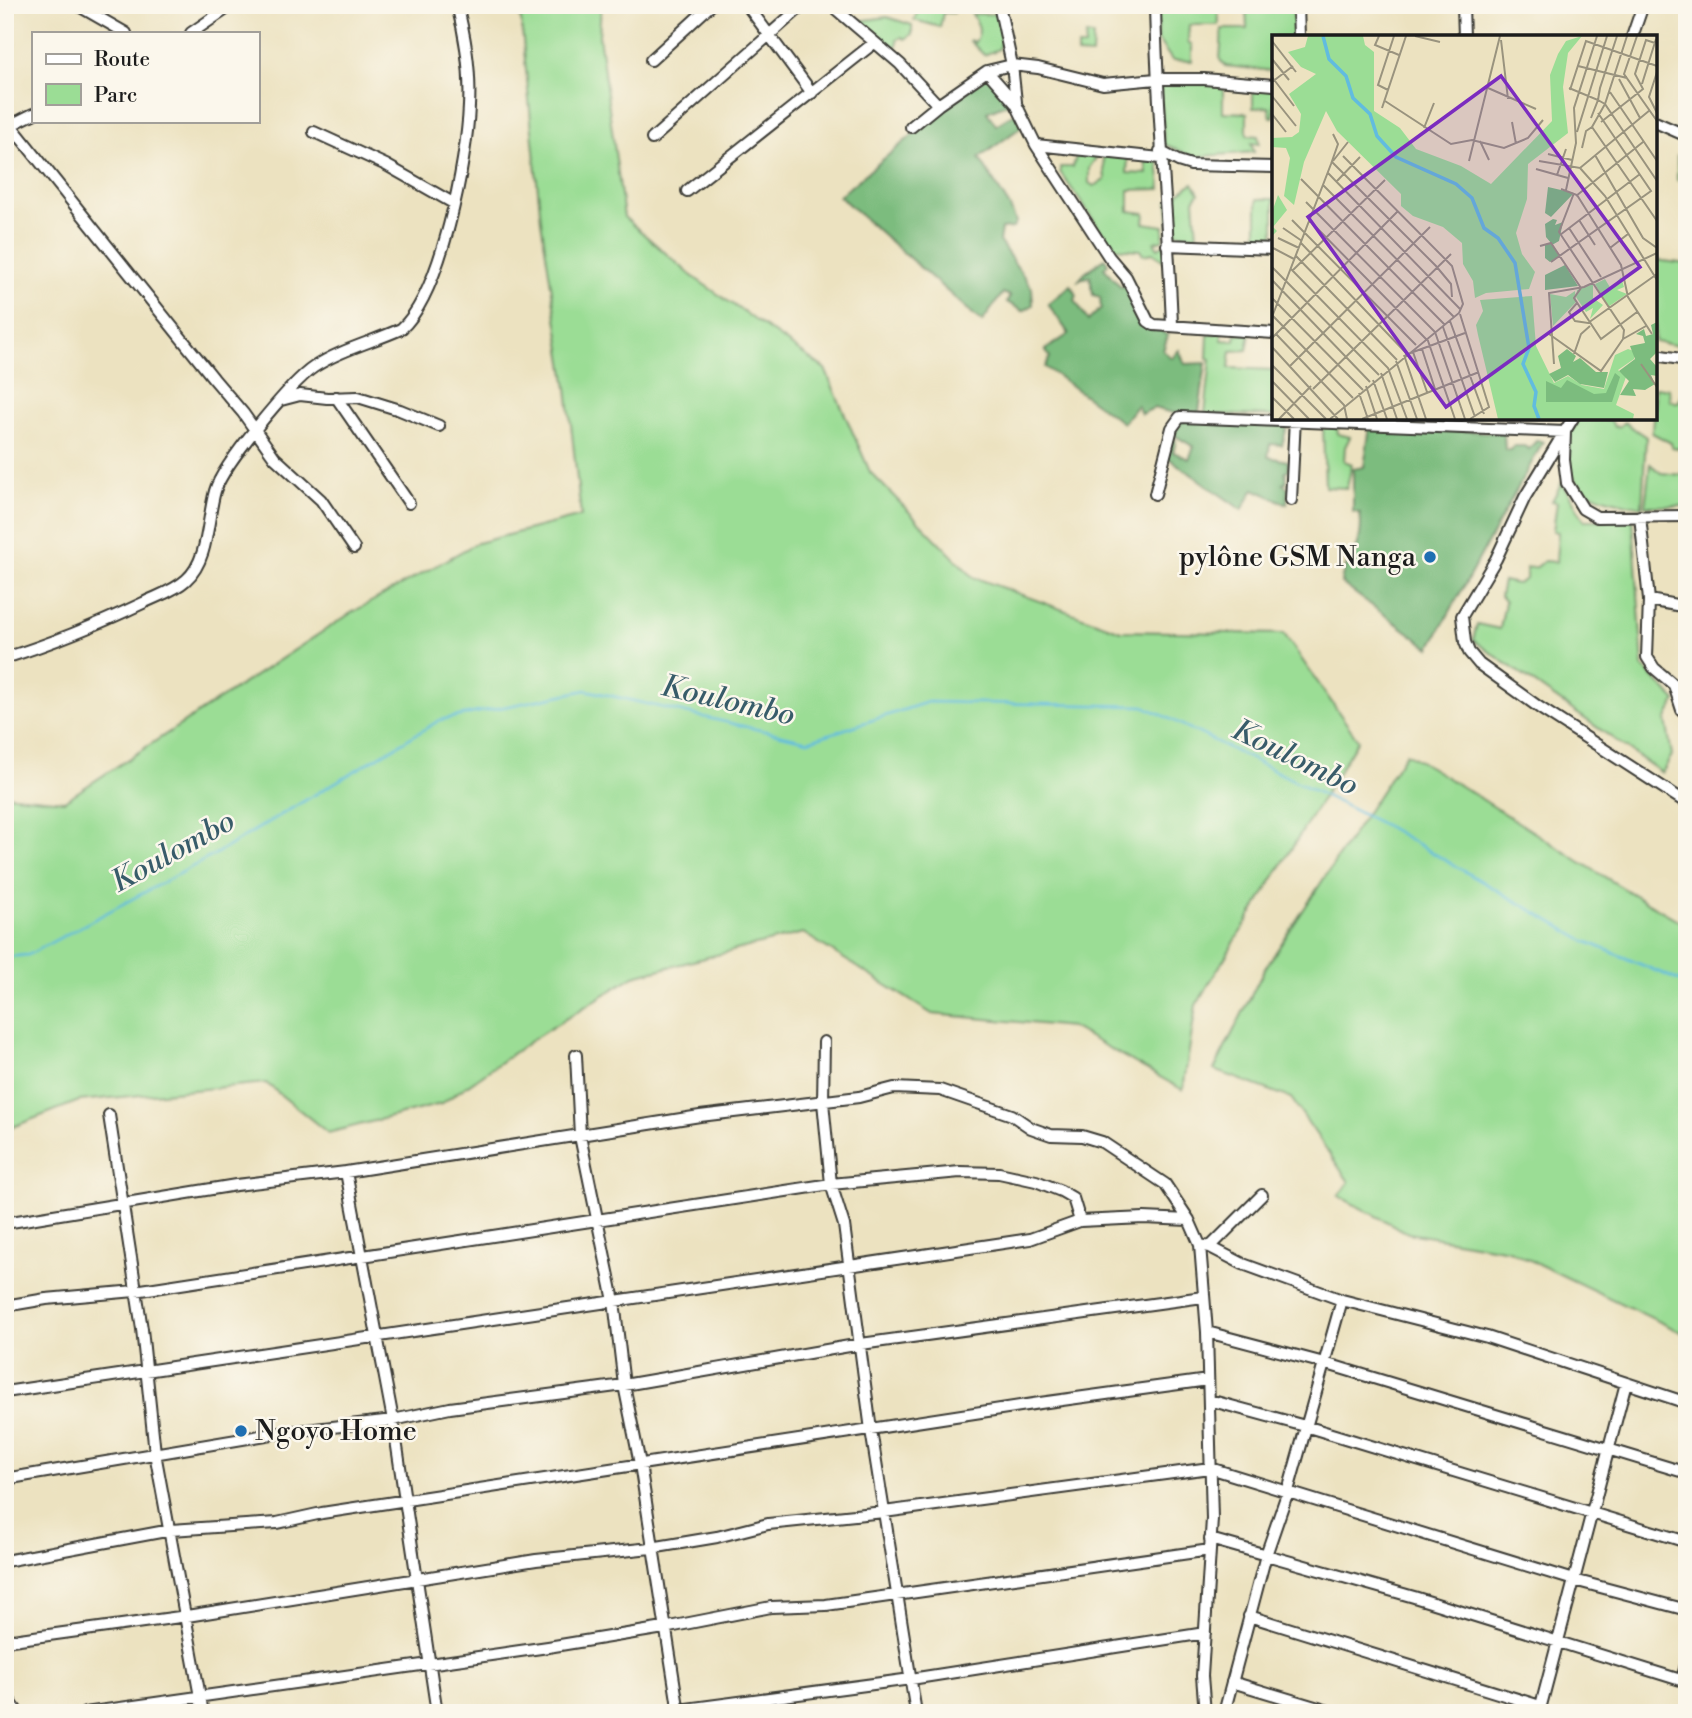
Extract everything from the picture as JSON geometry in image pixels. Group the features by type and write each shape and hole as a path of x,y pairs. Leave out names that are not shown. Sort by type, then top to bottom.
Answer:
{"street":[{"path":"77,5 124,32"},
{"path":"192,32 232,5"},
{"path":"5,658 116,616 186,580 200,561 215,489 232,459 281,400 311,369 327,359 401,329 411,321 430,285 445,242 465,149 470,106 467,43 457,5"},
{"path":"651,60 711,5"},
{"path":"747,5 812,93"},
{"path":"652,139 803,5"},
{"path":"831,5 900,64 938,105"},
{"path":"999,5 1012,65 1016,104"},
{"path":"1155,5 1156,79 1166,204 1171,326"},
{"path":"1297,5 1299,35"},
{"path":"1463,5 1464,35"},
{"path":"1633,35 1643,5"},
{"path":"687,191 874,43"},
{"path":"911,127 987,71 1012,65 1038,68 1103,84 1156,79 1204,79 1272,85"},
{"path":"987,71 1016,104 1036,145 1109,257 1126,277 1149,321 1154,325 1272,333"},
{"path":"32,114 8,121 243,413 275,458 321,500 354,548"},
{"path":"1657,123 1687,136"},
{"path":"314,132 386,165 453,203"},
{"path":"1036,145 1160,154 1191,165 1272,167"},
{"path":"1167,245 1272,249"},
{"path":"1657,355 1687,360"},
{"path":"281,400 300,396 358,397 439,426"},
{"path":"336,397 409,503"},
{"path":"1155,494 1172,428 1180,416 1272,419"},
{"path":"1291,500 1295,420 1565,432"},
{"path":"1572,420 1525,497 1496,559 1462,616 1465,642 1479,664 1540,708 1687,803"},
{"path":"1565,432 1567,483 1583,509 1597,517 1687,516"},
{"path":"1640,516 1649,600 1647,657 1654,668 1674,685 1682,710"},
{"path":"1649,600 1687,607"},
{"path":"824,1042 823,1102 831,1184 844,1225 871,1430 916,1713"},
{"path":"576,1055 580,1136 614,1301 624,1385 640,1464 651,1548 679,1711"},
{"path":"5,1223 236,1185 346,1172 700,1116 859,1097 894,1088 940,1090 1012,1115 1031,1128 1051,1135 1082,1136 1102,1142 1165,1184 1205,1246 1243,1264 1342,1300 1487,1337 1687,1403"},
{"path":"109,1115 147,1371 155,1452 203,1713"},
{"path":"346,1172 393,1420 437,1713"},
{"path":"5,1306 46,1299 135,1291 831,1184 960,1172 999,1173 1036,1181 1061,1191 1073,1198 1080,1221"},
{"path":"1205,1713 1202,1676 1212,1519 1207,1332 1203,1297 1205,1246 1262,1195"},
{"path":"5,1392 1030,1239 1080,1221 1189,1220"},
{"path":"5,1479 271,1434 393,1420 497,1401 624,1385 860,1344 1203,1297"},
{"path":"1224,1713 1266,1555 1288,1491 1342,1300"},
{"path":"1207,1332 1324,1363 1687,1473"},
{"path":"5,1561 171,1530 277,1523 323,1513 640,1464 1208,1380"},
{"path":"1249,1616 1539,1709 1626,1383"},
{"path":"1209,1400 1306,1426 1687,1542"},
{"path":"5,1641 187,1616 416,1577 536,1560 651,1548 768,1524 884,1512 1210,1468 1574,1580 1687,1610"},
{"path":"85,1713 664,1628 771,1607 826,1605 1210,1545 1266,1555 1414,1597 1684,1681 1687,1661"},
{"path":"656,1713 911,1679 1205,1633"},
{"path":"1232,1682 1335,1713"},
{"path":"5,1694 13,1711"}],"green space":[{"path":"515,5 601,5 599,36 624,217 692,276 825,369 870,472 973,577 1121,631 1284,634 1358,740 1196,1005 1183,1090 1071,1027 932,1014 803,933 634,976 532,1040 441,1104 328,1133 266,1083 79,1101 5,1130 5,795 64,801 351,613 477,543 581,516 567,388 541,221 521,20"},
{"path":"920,5 954,5 954,13 943,13 940,27 914,20"},
{"path":"1158,5 1218,5 1219,25 1189,25 1188,43 1192,44 1192,61 1172,60 1158,40"},
{"path":"1246,5 1292,5 1296,35 1272,35 1272,71 1225,66 1220,60 1222,29 1247,29"},
{"path":"972,14 997,14 1003,37 999,49 984,55 969,40 975,42 979,31"},
{"path":"887,17 912,25 912,34 897,40 893,49 859,21"},
{"path":"1086,35 1093,36 1092,55 1077,54 1077,47 1085,47"},
{"path":"986,74 1011,102 987,112 996,125 1017,112 1021,127 979,158 1010,207 1016,222 1013,228 1001,229 999,241 1032,288 1033,305 1023,311 1007,302 1010,296 1003,293 982,322 839,196"},
{"path":"1160,83 1223,84 1223,112 1247,113 1247,135 1258,136 1259,144 1251,143 1254,152 1193,157 1164,144"},
{"path":"1253,87 1272,88 1272,117 1269,107 1253,108"},
{"path":"1078,150 1098,155 1089,168 1089,183 1094,186 1105,180 1103,155 1128,157 1127,173 1147,174 1145,158 1158,161 1161,189 1129,190 1129,211 1145,213 1144,223 1164,226 1163,240 1154,242 1158,248 1165,244 1166,263 1153,253 1143,255 1140,250 1113,248 1060,172 1060,167 1073,167"},
{"path":"1677,156 1687,157 1687,182 1677,180"},
{"path":"1193,183 1199,193 1194,200 1197,236 1170,232 1168,201"},
{"path":"1257,199 1272,199 1272,237 1257,235"},
{"path":"1105,258 1108,264 1104,268 1121,287 1127,284 1152,330 1164,329 1163,333 1168,335 1163,351 1172,358 1179,350 1185,364 1206,363 1199,412 1173,413 1154,408 1141,414 1137,405 1123,423 1045,367 1050,357 1045,350 1069,334 1048,304 1071,285 1077,295 1075,300 1088,321 1101,308 1100,297 1093,295 1090,276 1079,280"},
{"path":"1657,260 1687,264 1687,347 1657,342"},
{"path":"1222,332 1222,340 1235,341 1236,333 1250,334 1247,350 1231,351 1229,368 1272,370 1272,416 1205,414 1211,359 1207,358 1208,335"},
{"path":"1657,387 1669,389 1670,400 1678,403 1683,392 1687,392 1687,506 1645,506 1650,464 1661,473 1682,475 1685,449 1672,447 1671,443 1652,433 1653,420 1657,420"},
{"path":"1182,419 1288,423 1282,445 1270,444 1268,457 1288,461 1289,470 1285,471 1287,481 1283,484 1288,488 1287,504 1254,489 1242,510 1167,457 1171,437 1176,441 1173,452 1189,459 1194,447 1174,435"},
{"path":"1576,420 1611,420 1614,427 1624,422 1646,437 1642,507 1602,498 1581,486 1573,477 1569,465 1568,445"},
{"path":"1337,425 1338,434 1350,437 1345,447 1344,461 1352,464 1347,488 1325,487 1323,427"},
{"path":"1370,426 1504,433 1505,450 1510,450 1513,446 1529,449 1537,440 1543,442 1430,648 1341,583 1360,534 1360,513 1353,512 1353,469 1364,467"},
{"path":"1562,482 1584,520 1633,520 1643,667 1676,701 1666,720 1672,755 1662,773 1473,640 1477,624 1500,629 1505,602 1500,596 1503,581 1517,584 1526,579 1526,568 1537,567 1544,561 1556,562 1558,532 1553,531 1557,502 1552,501"},
{"path":"1406,753 1687,925 1687,1335 1509,1250 1408,1233 1338,1196 1349,1182 1291,1098 1214,1070 1264,970"}],"waterway":[{"name":"Koulombo","path":"5,957 28,955 212,856 440,720 586,690 808,741 928,702 1144,706 1388,827 1583,940 1687,984"}],"place":[{"name":"pylône GSM Nanga","path":"1430,557"},
{"name":"Ngoyo Home","path":"241,1431"}]}
